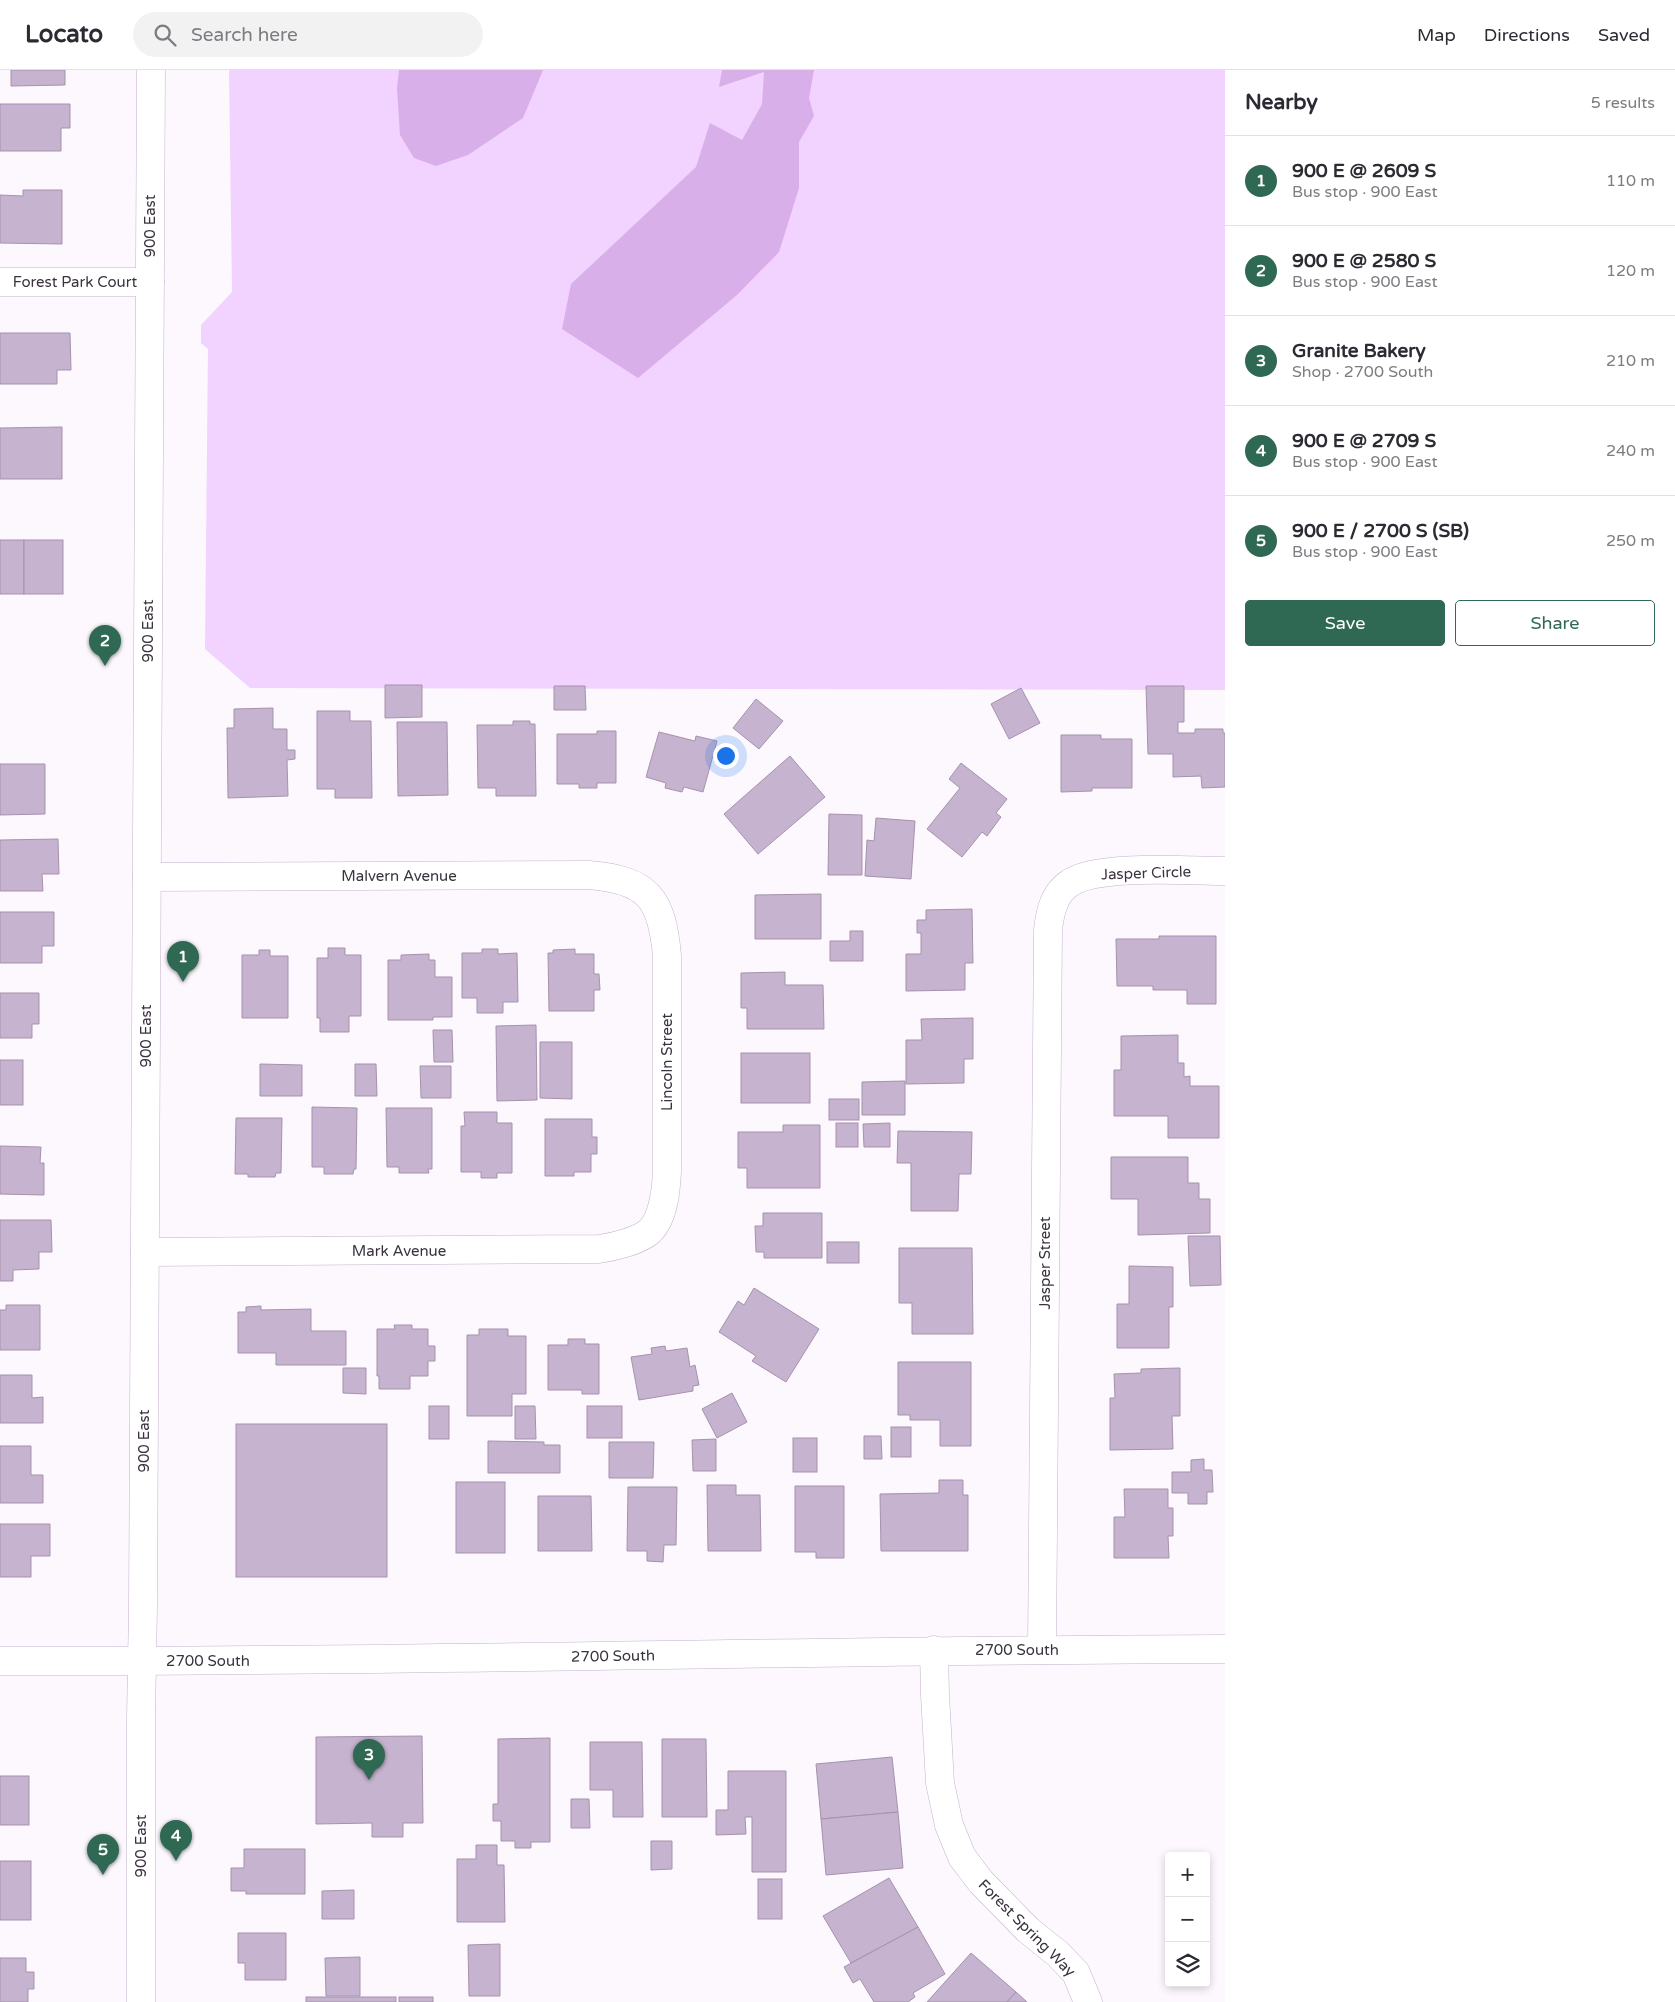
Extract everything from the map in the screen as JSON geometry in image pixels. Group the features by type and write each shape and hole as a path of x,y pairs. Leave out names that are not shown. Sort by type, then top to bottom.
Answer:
{"street":[{"name":"900 East","path":"141,2002 150,70"},
{"name":"Forest Park Court","path":"0,282 150,282"},
{"name":"Jasper Circle","path":"1069,883 1078,878 1111,872 1225,871"},
{"name":"Malvern Avenue","path":"147,877 589,875 635,884 648,893"},
{"name":"Jasper Street","path":"1042,1650 1048,930 1054,902 1060,891 1069,883"},
{"name":"Lincoln Street","path":"648,893 656,906 662,922 667,956 667,1180 663,1203 658,1217 649,1231"},
{"name":"Mark Avenue","path":"145,1252 582,1250 616,1246 649,1231"},
{"name":"2700 South","path":"0,1661 385,1660 934,1650 1225,1649"},
{"name":"Forest Spring Way","path":"934,1650 940,1783 949,1826 962,1857 980,1882 1028,1930 1058,1954 1076,1973 1088,2002"}],"shaded area":[{"path":"229,70 1225,70 1225,690 250,688 205,649 208,349 201,343 201,325 232,292"},
{"path":"399,70 543,70 523,118 468,155 436,166 414,158 400,135 397,88"},
{"path":"722,70 814,70 809,98 814,116 799,142 799,188 779,252 737,295 638,378 562,329 571,284 696,167 710,123 742,140 762,104 764,72 719,87"}],"building":[{"path":"11,70 65,70 65,85 11,86"},
{"path":"0,104 70,104 70,128 61,128 61,151 0,151"},
{"path":"23,190 62,190 62,244 0,243 0,195 23,196"},
{"path":"0,333 70,333 71,370 57,370 57,384 0,384"},
{"path":"62,427 62,479 0,479 0,428"},
{"path":"0,540 24,540 24,594 0,594"},
{"path":"24,540 63,540 63,594 24,594"},
{"path":"385,685 422,685 422,717 385,718"},
{"path":"554,686 585,686 586,710 554,710"},
{"path":"1146,686 1184,686 1184,722 1178,722 1178,733 1195,733 1195,729 1223,729 1223,733 1225,733 1225,787 1202,788 1201,776 1173,777 1173,754 1148,754"},
{"path":"1021,688 1040,723 1009,739 991,704"},
{"path":"756,699 783,721 759,749 733,728"},
{"path":"273,708 273,729 287,729 287,750 295,750 295,759 287,760 288,796 228,798 227,728 234,728 234,709"},
{"path":"317,711 350,711 350,721 371,721 372,798 335,798 335,789 317,789"},
{"path":"513,721 530,721 530,724 535,724 536,796 496,796 496,788 478,788 477,725 513,725"},
{"path":"397,722 447,722 448,795 398,796"},
{"path":"597,731 616,731 616,783 597,783 597,788 579,788 579,784 557,784 557,734 597,734"},
{"path":"659,732 695,741 696,736 717,741 703,792 684,787 682,792 665,788 666,783 646,777"},
{"path":"1061,735 1101,735 1101,739 1132,739 1132,788 1092,788 1092,791 1061,792"},
{"path":"790,756 825,797 758,854 724,814"},
{"path":"961,763 1007,799 996,813 1001,817 987,836 982,832 962,857 927,829 960,788 949,779"},
{"path":"0,764 45,764 45,814 0,815"},
{"path":"829,814 862,815 862,875 828,875"},
{"path":"876,818 915,821 911,879 865,876 867,840 874,841"},
{"path":"58,839 59,874 42,874 43,891 0,891 0,840"},
{"path":"821,894 821,939 755,939 755,895"},
{"path":"972,909 973,963 965,963 965,990 906,991 906,954 921,954 921,933 917,933 917,920 926,920 926,910"},
{"path":"0,912 54,912 54,946 42,946 42,963 0,963"},
{"path":"850,931 863,931 863,961 830,961 830,941 850,941"},
{"path":"1159,936 1216,936 1216,1004 1187,1004 1187,990 1153,990 1153,986 1117,986 1116,939 1159,939"},
{"path":"328,948 345,948 345,955 361,955 361,1016 349,1016 349,1032 320,1032 320,1018 317,1018 317,958 328,958"},
{"path":"482,949 498,949 498,954 517,953 518,1002 503,1002 503,1013 477,1013 477,998 462,998 462,953 482,953"},
{"path":"575,949 575,954 594,954 594,974 599,974 600,990 594,990 594,1011 549,1011 548,953 553,953 553,950"},
{"path":"259,950 270,950 270,956 288,956 288,1018 242,1018 242,955 259,955"},
{"path":"429,954 429,960 435,960 435,977 452,977 452,1017 433,1017 433,1020 388,1020 388,960 401,960 401,955"},
{"path":"785,972 785,985 823,985 824,1029 747,1029 747,1008 741,1008 741,973"},
{"path":"0,993 39,993 39,1024 32,1024 32,1038 0,1038"},
{"path":"973,1018 973,1059 964,1059 964,1083 906,1084 906,1040 922,1040 921,1019"},
{"path":"536,1025 537,1100 497,1101 496,1026"},
{"path":"433,1030 452,1030 453,1062 434,1062"},
{"path":"1178,1035 1178,1063 1184,1063 1184,1077 1190,1076 1190,1086 1219,1086 1219,1138 1168,1138 1168,1116 1114,1116 1114,1070 1121,1070 1121,1036"},
{"path":"540,1042 572,1042 572,1099 540,1098"},
{"path":"741,1053 810,1053 810,1103 741,1103"},
{"path":"0,1060 23,1060 23,1105 0,1105"},
{"path":"260,1064 302,1065 302,1096 260,1096"},
{"path":"355,1064 376,1064 377,1096 355,1096"},
{"path":"420,1066 451,1066 451,1098 421,1098"},
{"path":"905,1081 905,1115 862,1115 862,1082"},
{"path":"829,1099 859,1099 859,1120 829,1120"},
{"path":"312,1107 357,1108 356,1169 354,1169 353,1174 324,1174 324,1167 312,1167"},
{"path":"386,1108 432,1108 432,1169 428,1169 429,1173 399,1173 399,1167 387,1167"},
{"path":"464,1112 497,1112 497,1123 512,1123 512,1173 497,1173 497,1178 481,1178 481,1172 461,1172 461,1126 465,1126"},
{"path":"236,1118 282,1118 281,1173 276,1173 275,1177 248,1177 248,1174 235,1174"},
{"path":"545,1119 592,1119 592,1137 597,1137 597,1154 591,1154 591,1172 574,1172 574,1176 545,1176"},
{"path":"836,1123 858,1123 858,1147 836,1147"},
{"path":"890,1123 890,1147 864,1147 863,1124"},
{"path":"783,1125 820,1125 820,1188 747,1188 747,1168 738,1168 738,1132 783,1132"},
{"path":"898,1131 972,1132 971,1174 959,1174 958,1211 911,1211 911,1163 897,1163"},
{"path":"0,1146 41,1147 40,1163 44,1163 44,1195 0,1194"},
{"path":"1111,1157 1188,1157 1188,1183 1199,1183 1199,1199 1210,1199 1210,1233 1138,1235 1138,1199 1111,1199"},
{"path":"763,1213 822,1213 822,1258 764,1258 764,1252 756,1252 755,1226 763,1226"},
{"path":"0,1220 51,1220 52,1252 39,1252 39,1269 13,1270 13,1281 0,1281"},
{"path":"1188,1236 1220,1236 1221,1285 1190,1286"},
{"path":"827,1242 859,1242 859,1263 827,1263"},
{"path":"899,1248 972,1248 973,1334 912,1334 912,1303 899,1303"},
{"path":"1129,1266 1173,1267 1173,1307 1169,1307 1169,1348 1117,1348 1117,1304 1129,1304"},
{"path":"754,1288 819,1329 786,1382 752,1361 756,1356 719,1332 738,1301 744,1305"},
{"path":"6,1305 40,1305 40,1350 0,1350 0,1310 6,1310"},
{"path":"261,1306 261,1310 311,1309 311,1331 346,1331 346,1365 276,1365 276,1353 238,1353 238,1312 246,1312 246,1307"},
{"path":"394,1325 412,1325 412,1329 428,1329 428,1346 435,1346 435,1361 428,1361 428,1376 410,1376 410,1389 379,1389 379,1376 377,1376 377,1329 395,1329"},
{"path":"479,1329 508,1329 508,1336 526,1336 526,1394 512,1394 512,1416 467,1416 467,1335 479,1335"},
{"path":"568,1339 585,1339 585,1344 599,1344 599,1394 582,1394 582,1390 548,1390 548,1345 568,1345"},
{"path":"665,1346 666,1351 687,1348 690,1367 695,1365 699,1385 693,1386 693,1391 639,1400 631,1357 652,1354 651,1348"},
{"path":"898,1362 971,1362 971,1446 940,1446 940,1420 910,1420 910,1415 898,1415"},
{"path":"343,1368 366,1368 366,1394 343,1393"},
{"path":"1180,1368 1180,1416 1172,1416 1173,1449 1110,1450 1110,1398 1115,1398 1114,1374 1141,1373 1141,1369"},
{"path":"0,1375 32,1375 32,1398 43,1397 43,1423 0,1423"},
{"path":"732,1393 747,1422 717,1438 702,1409"},
{"path":"429,1406 449,1406 449,1439 429,1439"},
{"path":"515,1406 535,1406 536,1439 515,1439"},
{"path":"587,1406 622,1406 622,1438 587,1438"},
{"path":"236,1424 387,1424 387,1577 236,1577"},
{"path":"891,1427 911,1427 911,1457 891,1457"},
{"path":"864,1436 881,1436 882,1459 864,1459"},
{"path":"793,1438 817,1438 817,1472 793,1472"},
{"path":"716,1439 716,1471 693,1471 692,1440"},
{"path":"488,1441 544,1442 544,1445 560,1445 560,1473 488,1473"},
{"path":"609,1442 654,1442 653,1478 609,1478"},
{"path":"0,1446 31,1446 31,1475 43,1475 43,1503 0,1503"},
{"path":"1204,1459 1204,1470 1212,1470 1213,1492 1207,1492 1207,1504 1188,1504 1188,1493 1172,1493 1172,1472 1191,1472 1191,1460"},
{"path":"939,1480 963,1480 963,1495 968,1495 968,1551 881,1551 880,1494 939,1493"},
{"path":"456,1482 505,1482 505,1553 456,1553"},
{"path":"707,1485 736,1485 736,1495 760,1495 761,1551 708,1551"},
{"path":"795,1486 844,1486 844,1558 816,1558 816,1552 795,1552"},
{"path":"628,1487 677,1487 676,1545 664,1545 663,1562 647,1561 647,1551 627,1551"},
{"path":"1124,1489 1168,1489 1168,1508 1173,1508 1173,1536 1168,1536 1169,1558 1114,1558 1114,1517 1125,1517"},
{"path":"538,1496 591,1496 592,1551 538,1551"},
{"path":"0,1524 50,1524 50,1556 31,1556 31,1577 0,1577"},
{"path":"422,1736 423,1823 403,1823 403,1837 372,1837 372,1823 316,1824 316,1737"},
{"path":"550,1738 550,1842 531,1842 531,1848 515,1848 515,1841 501,1841 501,1821 493,1821 493,1804 498,1804 498,1739"},
{"path":"662,1739 706,1739 707,1817 662,1817"},
{"path":"590,1742 642,1742 643,1817 613,1817 613,1790 590,1790"},
{"path":"892,1757 898,1812 821,1819 816,1764"},
{"path":"728,1771 786,1771 786,1872 752,1872 752,1817 745,1817 746,1834 716,1835 716,1810 728,1810"},
{"path":"0,1776 29,1776 29,1825 0,1825"},
{"path":"571,1799 589,1799 590,1828 571,1828"},
{"path":"898,1812 903,1868 826,1875 821,1819"},
{"path":"651,1841 672,1841 672,1869 651,1870"},
{"path":"476,1845 497,1845 497,1865 504,1865 505,1922 457,1922 457,1859 476,1859"},
{"path":"244,1849 305,1849 305,1894 246,1894 246,1891 231,1891 231,1868 244,1868"},
{"path":"0,1861 31,1861 31,1920 0,1920"},
{"path":"889,1878 918,1927 851,1963 823,1916"},
{"path":"758,1879 782,1879 782,1919 758,1919"},
{"path":"354,1890 354,1919 322,1919 322,1891"},
{"path":"918,1927 945,1974 913,1993 915,1997 908,2002 874,2002 860,1979 853,1983 844,1967"},
{"path":"238,1933 286,1933 286,1980 245,1980 245,1963 238,1963"},
{"path":"500,1944 500,1996 469,1996 468,1945"},
{"path":"971,1953 1016,1992 1007,2002 927,2002"},
{"path":"360,1957 360,1996 326,1996 325,1958"},
{"path":"0,1958 26,1958 26,1972 34,1972 34,1989 28,1989 28,2002 0,2002"},
{"path":"1016,1992 1027,2002 1007,2002"},
{"path":"306,1997 396,1997 396,2002 306,2002"},
{"path":"399,1997 433,1997 433,2002 399,2002"}],"place":[{"name":"900 E @ 2580 S","path":"105,666"},
{"name":"900 E @ 2609 S","path":"183,982"},
{"name":"Granite Bakery","path":"369,1780"},
{"name":"900 E @ 2709 S","path":"176,1861"},
{"name":"900 E / 2700 S (SB)","path":"103,1875"}]}
